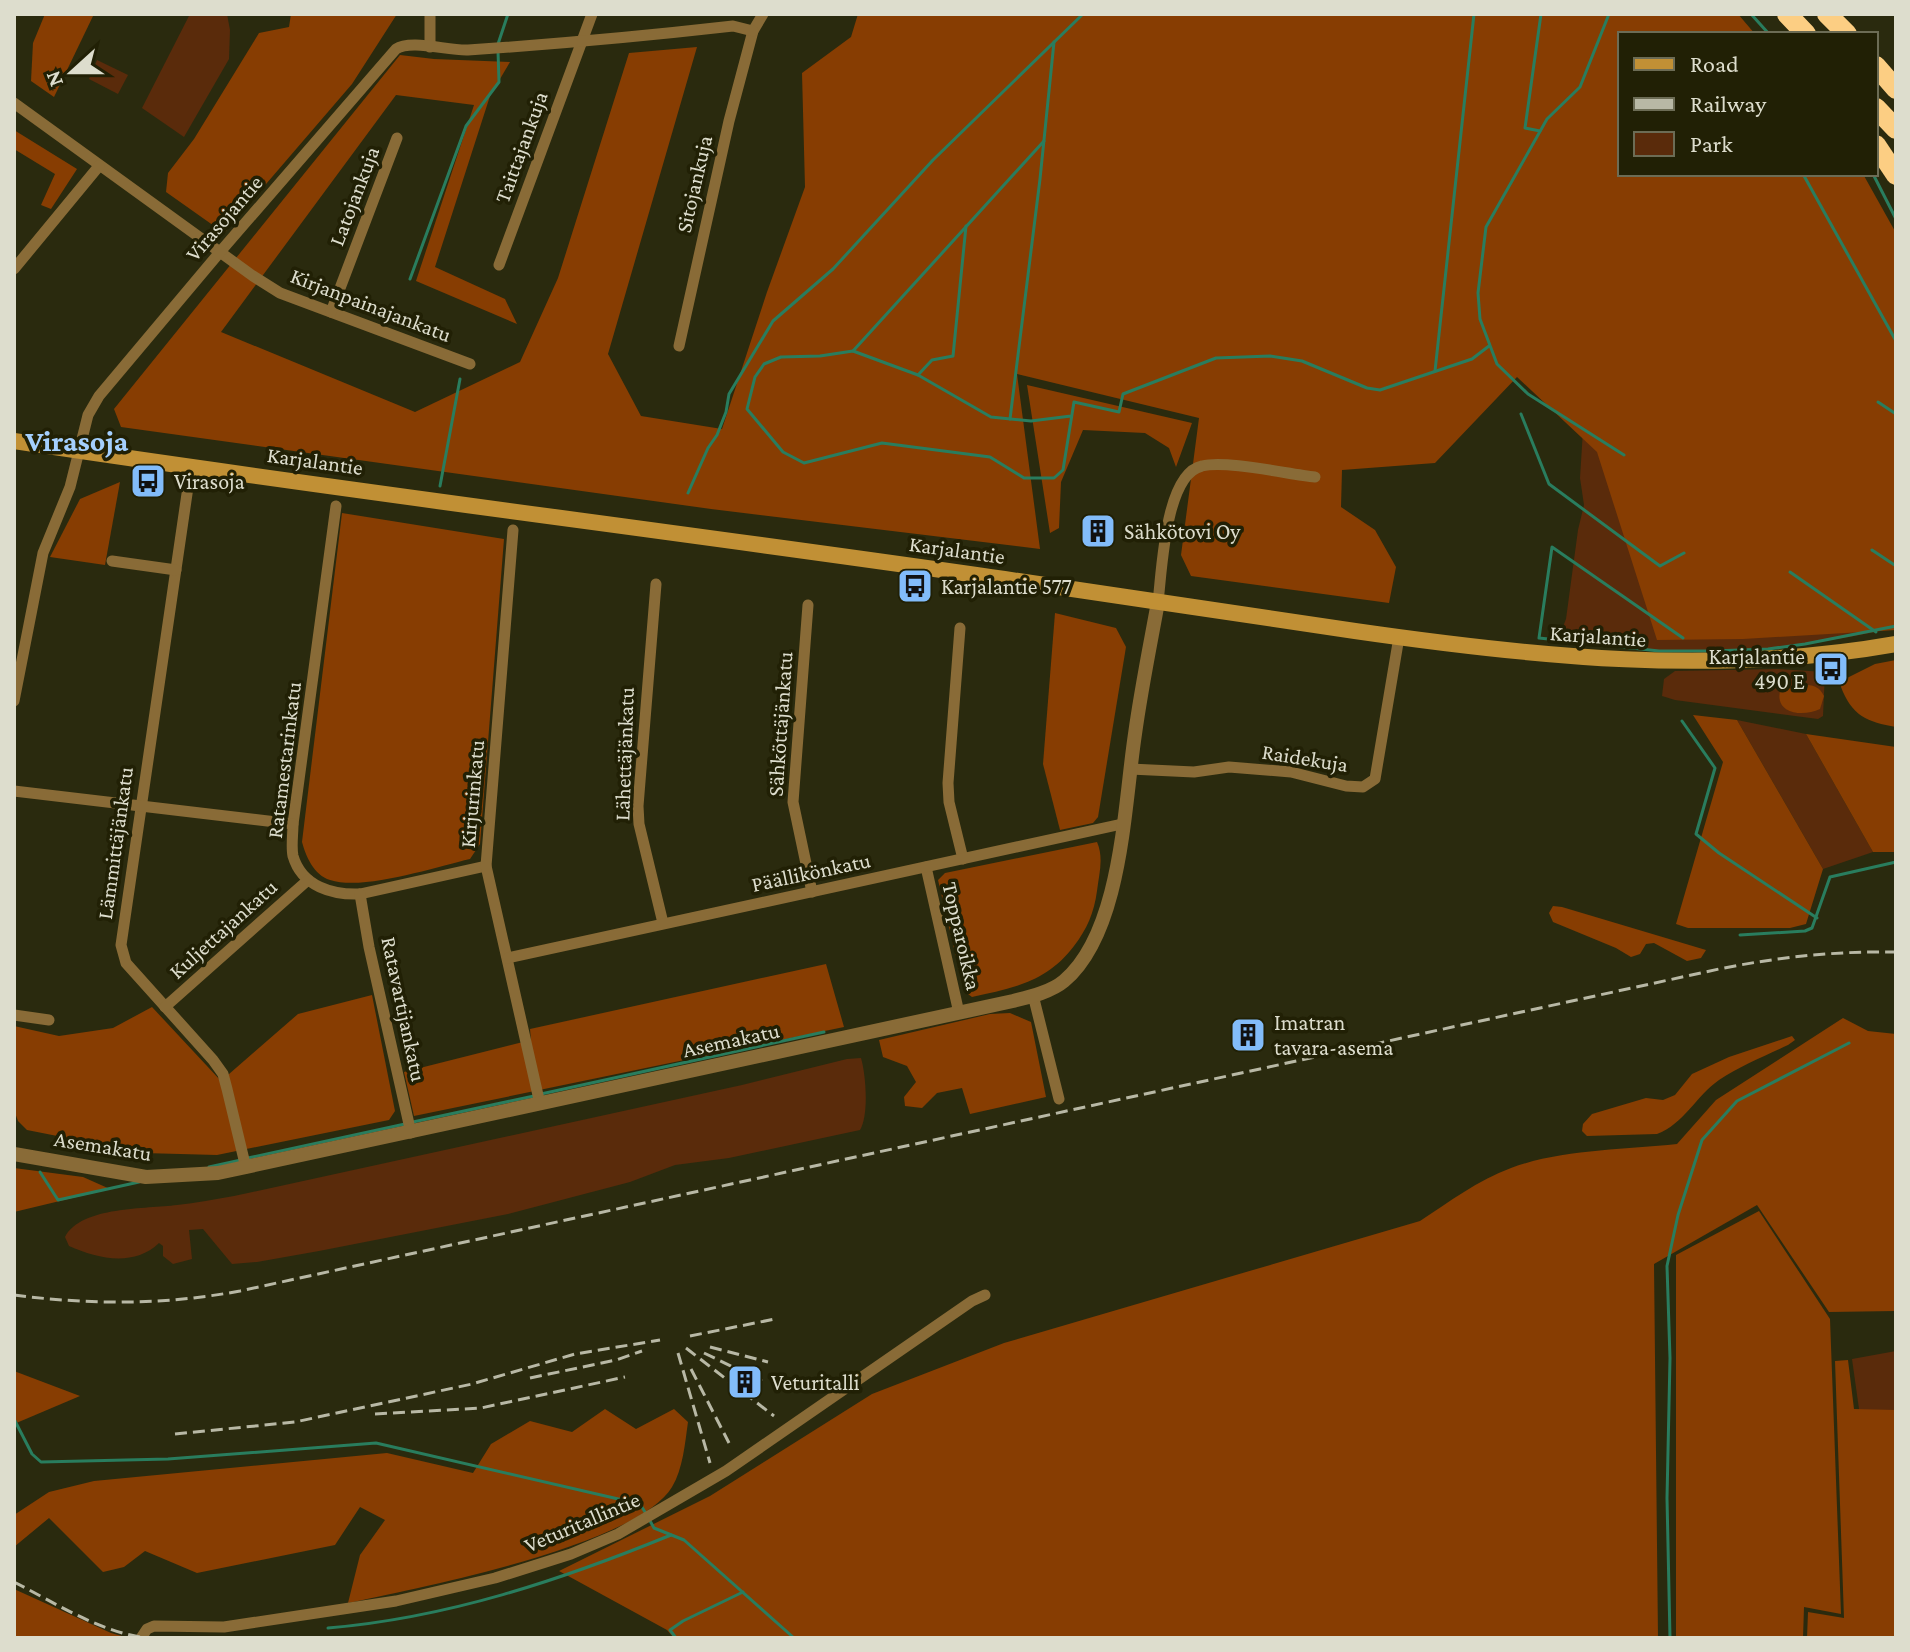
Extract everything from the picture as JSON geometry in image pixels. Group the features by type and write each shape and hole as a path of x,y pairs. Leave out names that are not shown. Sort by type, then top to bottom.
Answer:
{"highway":[{"path":"1776,14 1790,32"},
{"path":"1787,14 1804,32"},
{"path":"1827,14 1845,32"},
{"path":"1878,66 1896,80"},
{"path":"1878,67 1896,89"},
{"path":"1878,110 1896,129"},
{"path":"1878,148 1896,175"}],"main road":[{"name":"Karjalantie","path":"14,441 1533,654 1691,663 1815,656 1896,644"}],"street":[{"path":"430,14 430,47"},
{"name":"Taittajankuja","path":"499,265 592,14"},
{"name":"Sitojankuja","path":"679,346 725,135 753,31 763,14"},
{"name":"Virasojantie","path":"14,701 18,652 43,553 70,487 88,415 99,396 396,49 408,44 461,50 580,43 733,26 753,31"},
{"name":"Kirjanpainajankatu","path":"14,103 280,293 470,364"},
{"name":"Latojankuja","path":"331,312 397,138"},
{"path":"14,269 99,166"},
{"path":"1158,602 1171,514 1179,485 1191,471 1203,466 1229,465 1315,477"},
{"name":"Lämmittäjänkatu","path":"188,487 121,945 122,955 223,1074 246,1168"},
{"name":"Ratamestarinkatu","path":"308,880 293,856 293,824 336,506"},
{"name":"Kirjurinkatu","path":"513,530 486,866 540,1104"},
{"path":"112,561 176,570"},
{"name":"Lähettäjänkatu","path":"656,584 638,806 639,824 663,923"},
{"name":"Asemakatu","path":"14,1154 146,1177 218,1173 959,1013 1033,995 1063,982 1100,930 1112,893 1158,602"},
{"name":"Sähköttäjänkatu","path":"808,605 793,802 812,892"},
{"path":"960,628 948,783 949,802 963,859"},
{"name":"Raidekuja","path":"1130,769 1194,772 1229,767 1291,772 1346,786 1363,787 1375,779 1399,637"},
{"path":"14,791 293,824"},
{"name":"Päällikönkatu","path":"508,958 1122,824"},
{"path":"308,880 333,892 360,894 486,866"},
{"name":"Topparoikka","path":"926,867 959,1013"},
{"name":"Kuljettajankatu","path":"165,1007 308,880"},
{"name":"Ratavartijankatu","path":"360,894 411,1133"},
{"path":"1033,995 1059,1099"},
{"path":"14,1015 49,1020"},
{"name":"Veturitallintie","path":"141,1638 147,1629 154,1626 224,1627 396,1601 495,1578 571,1554 618,1534 726,1471 985,1295"}],"green space":[{"path":"190,14 227,14 229,59 184,137 142,108"},
{"path":"97,60 128,75 118,94 89,79"},
{"path":"1583,430 1891,629 1805,644 1716,652 1657,651 1558,640 1566,619 1584,505 1580,478"},
{"path":"1778,669 1825,672 1823,716 1818,719 1662,696 1664,679 1675,671"},
{"path":"1737,720 1806,734 1873,852 1823,869"},
{"path":"861,1058 866,1095 860,1130 729,1158 675,1165 630,1182 508,1214 319,1251 232,1264 203,1229 189,1230 192,1259 173,1264 163,1256 163,1246 159,1243 138,1255 116,1258 69,1246 65,1237 85,1219 100,1214 234,1196"},
{"path":"1896,1351 1896,1412 1860,1416 1852,1359"}],"shaded area":[{"path":"45,14 94,14 54,97 31,81 33,43"},
{"path":"291,14 397,14 352,84 224,233 166,192 168,173 194,139 259,33 289,27"},
{"path":"858,14 1738,14 1753,32 1618,32 1618,176 1864,176 1896,233 1896,630 1743,639 1657,640 1597,452 1517,377 1435,463 1342,470 1341,507 1375,530 1396,567 1389,603 1191,576 1181,555 1199,418 1017,374 1040,549 711,509 121,427 114,409 400,55 510,62 490,96 435,267 505,299 517,324 416,281 474,105 396,95 221,332 415,412 520,362 558,278 629,53 697,47 608,354 641,416 722,429 805,187 802,73 851,37"},
{"path":"14,130 77,169 51,209 41,205 55,174 14,149"},
{"path":"1027,385 1192,423 1176,467 1169,448 1145,433 1083,430 1061,482 1059,528 1050,533"},
{"path":"120,482 105,565 50,557 80,499"},
{"path":"342,513 504,539 480,844 470,859 400,877 344,883 319,874 302,842"},
{"path":"1055,613 1116,628 1126,647 1098,817 1093,823 1060,830 1043,764"},
{"path":"1896,660 1896,727 1862,716 1850,705 1841,687 1843,680 1875,664"},
{"path":"1803,685 1815,687 1822,693 1820,709 1799,713 1786,709 1780,699 1780,691"},
{"path":"1693,715 1737,720 1823,869 1806,924 1790,928 1688,928 1676,924 1723,762"},
{"path":"1806,734 1896,747 1896,852 1873,852"},
{"path":"1097,842 1100,866 1094,906 1083,933 1064,958 1028,982 972,997 964,991 938,880 945,873"},
{"path":"1553,906 1706,950 1701,958 1687,961 1654,943 1646,944 1640,954 1631,957 1553,922 1549,913"},
{"path":"826,964 844,1027 414,1116 404,1072 531,1040 530,1029"},
{"path":"372,995 395,1111 389,1120 217,1155 143,1153 27,1130 18,1121 14,1110 14,1026 59,1036 113,1028 152,1007 221,1081 298,1014"},
{"path":"1010,1013 1031,1022 1046,1097 970,1114 962,1088 937,1093 922,1108 905,1106 904,1097 916,1082 907,1066 883,1057 879,1040 990,1014"},
{"path":"1843,1018 1868,1031 1896,1034 1896,1311 1829,1312 1757,1205 1654,1264 1658,1638 674,1638 667,1630 559,1571 710,1496 872,1394 1004,1343 1420,1221 1487,1179 1531,1162 1572,1154 1677,1144 1716,1100"},
{"path":"1792,1036 1795,1040 1788,1045 1719,1080 1675,1124 1657,1134 1587,1136 1582,1131 1583,1124 1592,1114 1646,1098 1663,1100 1675,1095 1692,1074 1729,1057"},
{"path":"14,1168 83,1177 110,1189 14,1212"},
{"path":"1759,1211 1830,1319 1841,1614 1804,1607 1803,1638 1676,1638 1676,1255"},
{"path":"1848,1360 1854,1409 1896,1410 1896,1638 1807,1638 1808,1612 1844,1618 1835,1361"},
{"path":"14,1371 80,1396 14,1424"},
{"path":"605,1409 636,1429 674,1409 688,1422 676,1480 651,1508 616,1528 572,1546 523,1562 423,1587 348,1603 360,1555 385,1520 360,1507 335,1545 197,1573 145,1551 124,1567 103,1572 49,1518 14,1547 14,1515 49,1492 94,1481 387,1453 473,1473 491,1444 530,1421 572,1432"},
{"path":"14,1589 111,1633 129,1638 14,1638"}],"waterway":[{"path":"498,44 508,14"},
{"path":"688,493 717,435 729,394 773,321 833,269 933,160 1083,14"},
{"path":"1435,371 1474,14"},
{"path":"1540,131 1525,128 1541,14"},
{"path":"1609,14 1580,87 1547,119 1486,227 1478,293 1480,319 1497,364 1528,394 1624,455"},
{"path":"1751,14 1767,32"},
{"path":"1010,419 1054,42"},
{"path":"410,279 466,126 499,82 498,51"},
{"path":"853,351 1044,141"},
{"path":"1804,176 1896,341"},
{"path":"1874,176 1896,219"},
{"path":"918,375 932,360 953,356 966,226"},
{"path":"1071,416 1031,421 991,417 918,375 853,351 781,357 764,364 755,377 747,409 783,452 804,463 882,443 990,457 1024,478 1054,478 1063,470 1074,402 1119,412 1123,394 1216,358 1270,356 1302,361 1367,388 1380,390 1472,359 1489,346"},
{"path":"440,486 460,379"},
{"path":"1878,402 1896,414"},
{"path":"1521,414 1549,484 1660,566 1684,553"},
{"path":"1683,638 1552,547 1539,638 1659,651 1712,651 1805,644 1896,626"},
{"path":"1872,550 1896,566"},
{"path":"1790,572 1876,632"},
{"path":"1682,721 1715,768 1696,834 1719,853 1817,918"},
{"path":"1740,935 1812,928 1830,877 1896,862"},
{"path":"541,1094 824,1032"},
{"path":"1670,1638 1667,1266 1678,1215 1702,1140 1737,1101 1849,1043"},
{"path":"413,1122 534,1096"},
{"path":"248,1158 405,1124"},
{"path":"209,1167 241,1160"},
{"path":"40,1172 58,1200 139,1182"},
{"path":"14,1419 32,1454 41,1462 168,1459 376,1443 640,1504 645,1512"},
{"path":"649,1519 654,1528 684,1540 794,1638"},
{"path":"328,1628 416,1616 503,1595 671,1535"},
{"path":"676,1638 670,1630 683,1621 743,1592"}],"railway":[{"path":"14,1295 71,1301 127,1302 183,1299 240,1291 1719,969 1807,956 1896,952"},
{"path":"690,1336 775,1319"},
{"path":"175,1434 295,1422 472,1384 575,1354 660,1340"},
{"path":"710,1347 768,1362"},
{"path":"686,1348 774,1416"},
{"path":"530,1378 616,1360 642,1351"},
{"path":"678,1353 710,1463"},
{"path":"704,1353 762,1381"},
{"path":"691,1369 729,1443"},
{"path":"375,1414 481,1408 625,1377"},
{"path":"14,1582 95,1623 146,1638"}],"place":[{"name":"Virasoja","path":"148,481"},
{"name":"Sähkötovi Oy","path":"1098,531"},
{"name":"Karjalantie 577","path":"915,586"},
{"name":"Karjalantie 490 E","path":"1831,669"},
{"name":"Imatran tavara-asema","path":"1248,1035"},
{"name":"Veturitalli","path":"745,1382"}],"district":[{"name":"Virasoja","path":"77,440"}]}
